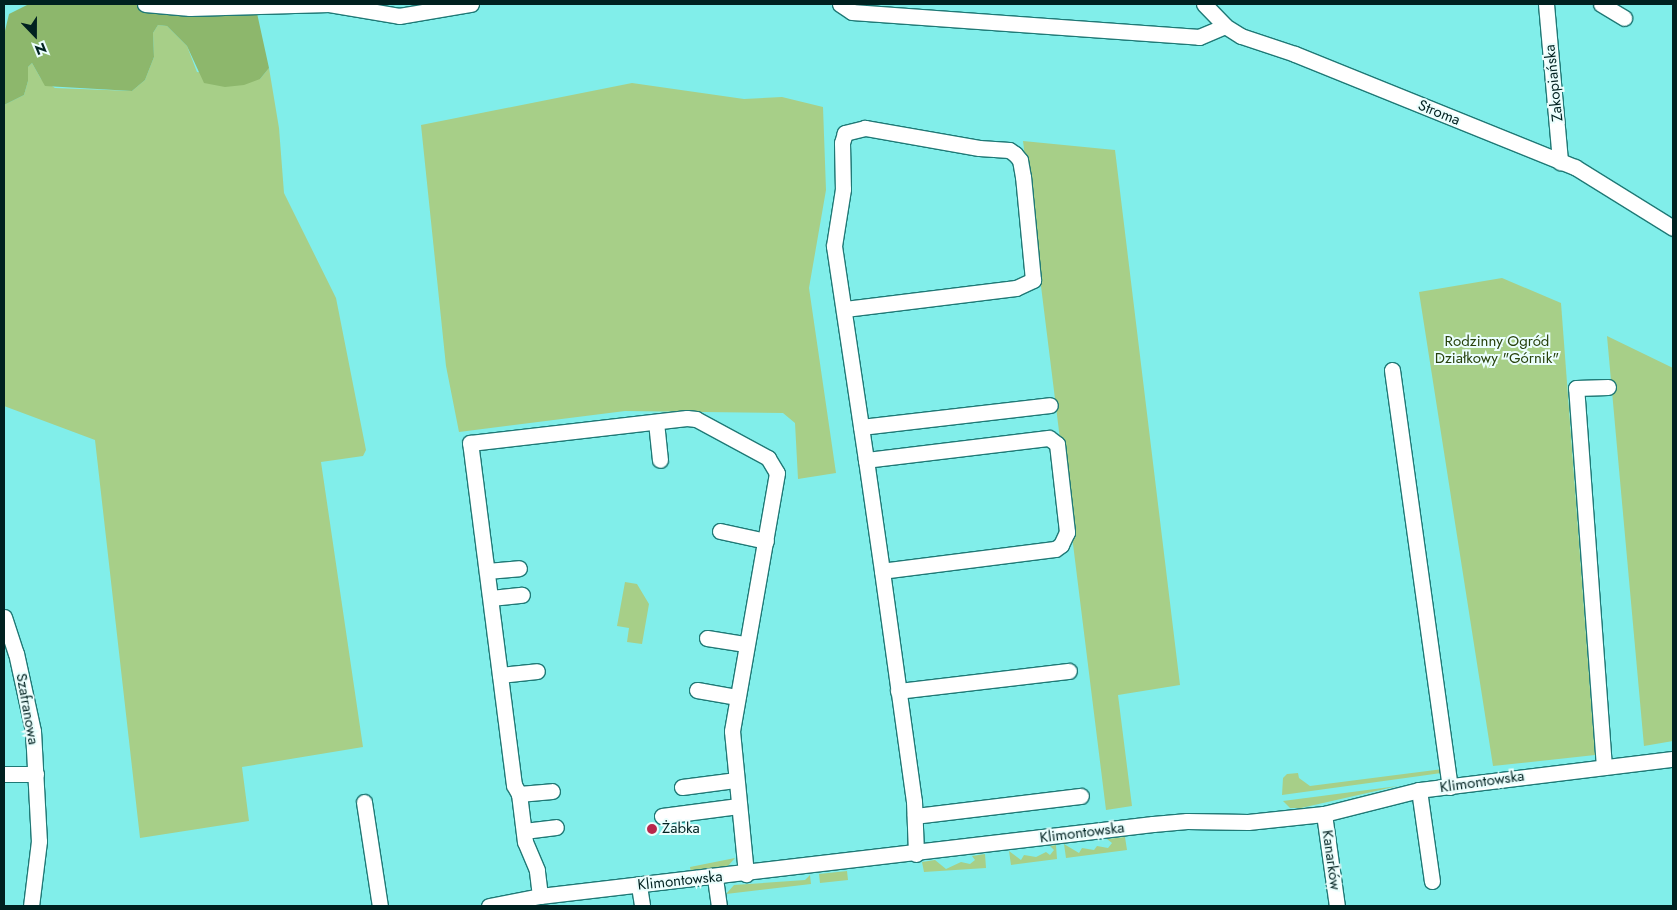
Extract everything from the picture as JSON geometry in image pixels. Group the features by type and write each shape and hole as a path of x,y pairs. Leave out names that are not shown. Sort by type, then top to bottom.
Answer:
{"street":[{"path":"144,4 190,8 329,4 359,6 400,16 472,4"},
{"path":"840,4 852,12 1199,37 1214,34 1225,26"},
{"name":"Stroma","path":"1204,4 1225,26 1241,36 1304,58 1575,168 1673,228"},
{"name":"Zakopiańska","path":"1546,4 1560,162"},
{"path":"1600,4 1624,18"},
{"path":"845,308 1016,288 1033,280 1023,177 1020,160 1015,154 1008,150 979,148 875,130 845,133 842,143 843,189 834,246 840,293 845,308 882,571 915,816 916,854"},
{"path":"1392,370 1450,787"},
{"path":"1604,767 1576,388 1608,387"},
{"path":"862,427 1050,405"},
{"path":"540,896 537,870 524,831 519,794 514,785 470,443 656,422 696,419 768,458 777,472 732,731 746,874"},
{"path":"656,422 660,460"},
{"path":"866,460 1049,438 1056,444 1067,532 1061,545 1055,549 882,571"},
{"path":"720,531 766,541"},
{"path":"488,572 519,568"},
{"path":"491,598 522,595"},
{"name":"Szafranowa","path":"4,617 24,689 36,774 39,841 31,906"},
{"path":"707,638 746,644"},
{"path":"500,675 537,670"},
{"path":"898,691 1069,670"},
{"path":"697,690 737,696"},
{"name":"Klimontowska","path":"489,906 517,903 540,896 715,878 1183,821 1248,822 1324,814 1419,790 1673,759"},
{"path":"4,774 36,774"},
{"path":"682,787 736,780"},
{"path":"1419,790 1432,881"},
{"path":"519,794 552,791"},
{"path":"915,816 1081,796"},
{"path":"364,802 380,906"},
{"path":"662,816 738,806"},
{"name":"Kanarków","path":"1324,814 1337,906"},
{"path":"524,831 556,827"},
{"path":"715,878 719,906"},
{"path":"639,886 642,906"}],"green space":[{"path":"29,4 255,4 269,68 260,79 244,85 225,87 204,83 187,46 167,26 158,25 153,33 154,57 145,80 132,91 45,86 32,63 28,67 28,81 24,95 4,105 4,35 9,14"},
{"path":"158,25 167,26 187,46 197,72 260,79 269,68 279,128 284,193 336,298 366,450 363,456 321,462 363,747 242,767 249,821 140,838 95,440 4,406 4,105 24,95 28,81 28,67 32,63 41,79 55,88 132,91 145,80 154,57 153,33"},
{"path":"632,83 744,99 782,97 823,107 826,190 809,288 836,473 798,479 795,423 783,413 625,411 459,432 446,366 421,125"},
{"path":"1023,141 1115,150 1180,685 1118,695 1132,806 1106,810"},
{"name":"Rodzinny Ogród Działkowy \"Górnik\"","path":"1502,278 1561,303 1595,755 1493,766 1419,292"},
{"path":"1607,336 1673,368 1673,741 1644,746"},
{"path":"625,582 637,584 649,604 642,644 627,642 629,628 617,626"},
{"path":"1443,769 1441,773 1282,795 1283,778 1287,774 1298,773 1299,778 1310,786"},
{"path":"1398,786 1301,808 1290,808 1283,801"},
{"path":"1125,837 1127,850 1066,858 1064,844 1079,853 1082,848 1094,850 1097,846 1108,848 1112,843 1107,839"},
{"path":"1056,845 1057,859 1011,865 1009,851 1021,860 1024,855 1036,857 1046,852 1050,855 1054,850 1050,846"},
{"path":"985,854 986,868 924,872 922,862 935,860 946,869 961,862 970,864 975,860 972,856"},
{"path":"735,858 727,867 691,872 690,867"},
{"path":"847,871 848,880 820,883 819,874"},
{"path":"810,875 811,884 726,894 734,885 805,880"}],"place":[{"name":"Żabka","path":"652,829"}]}
